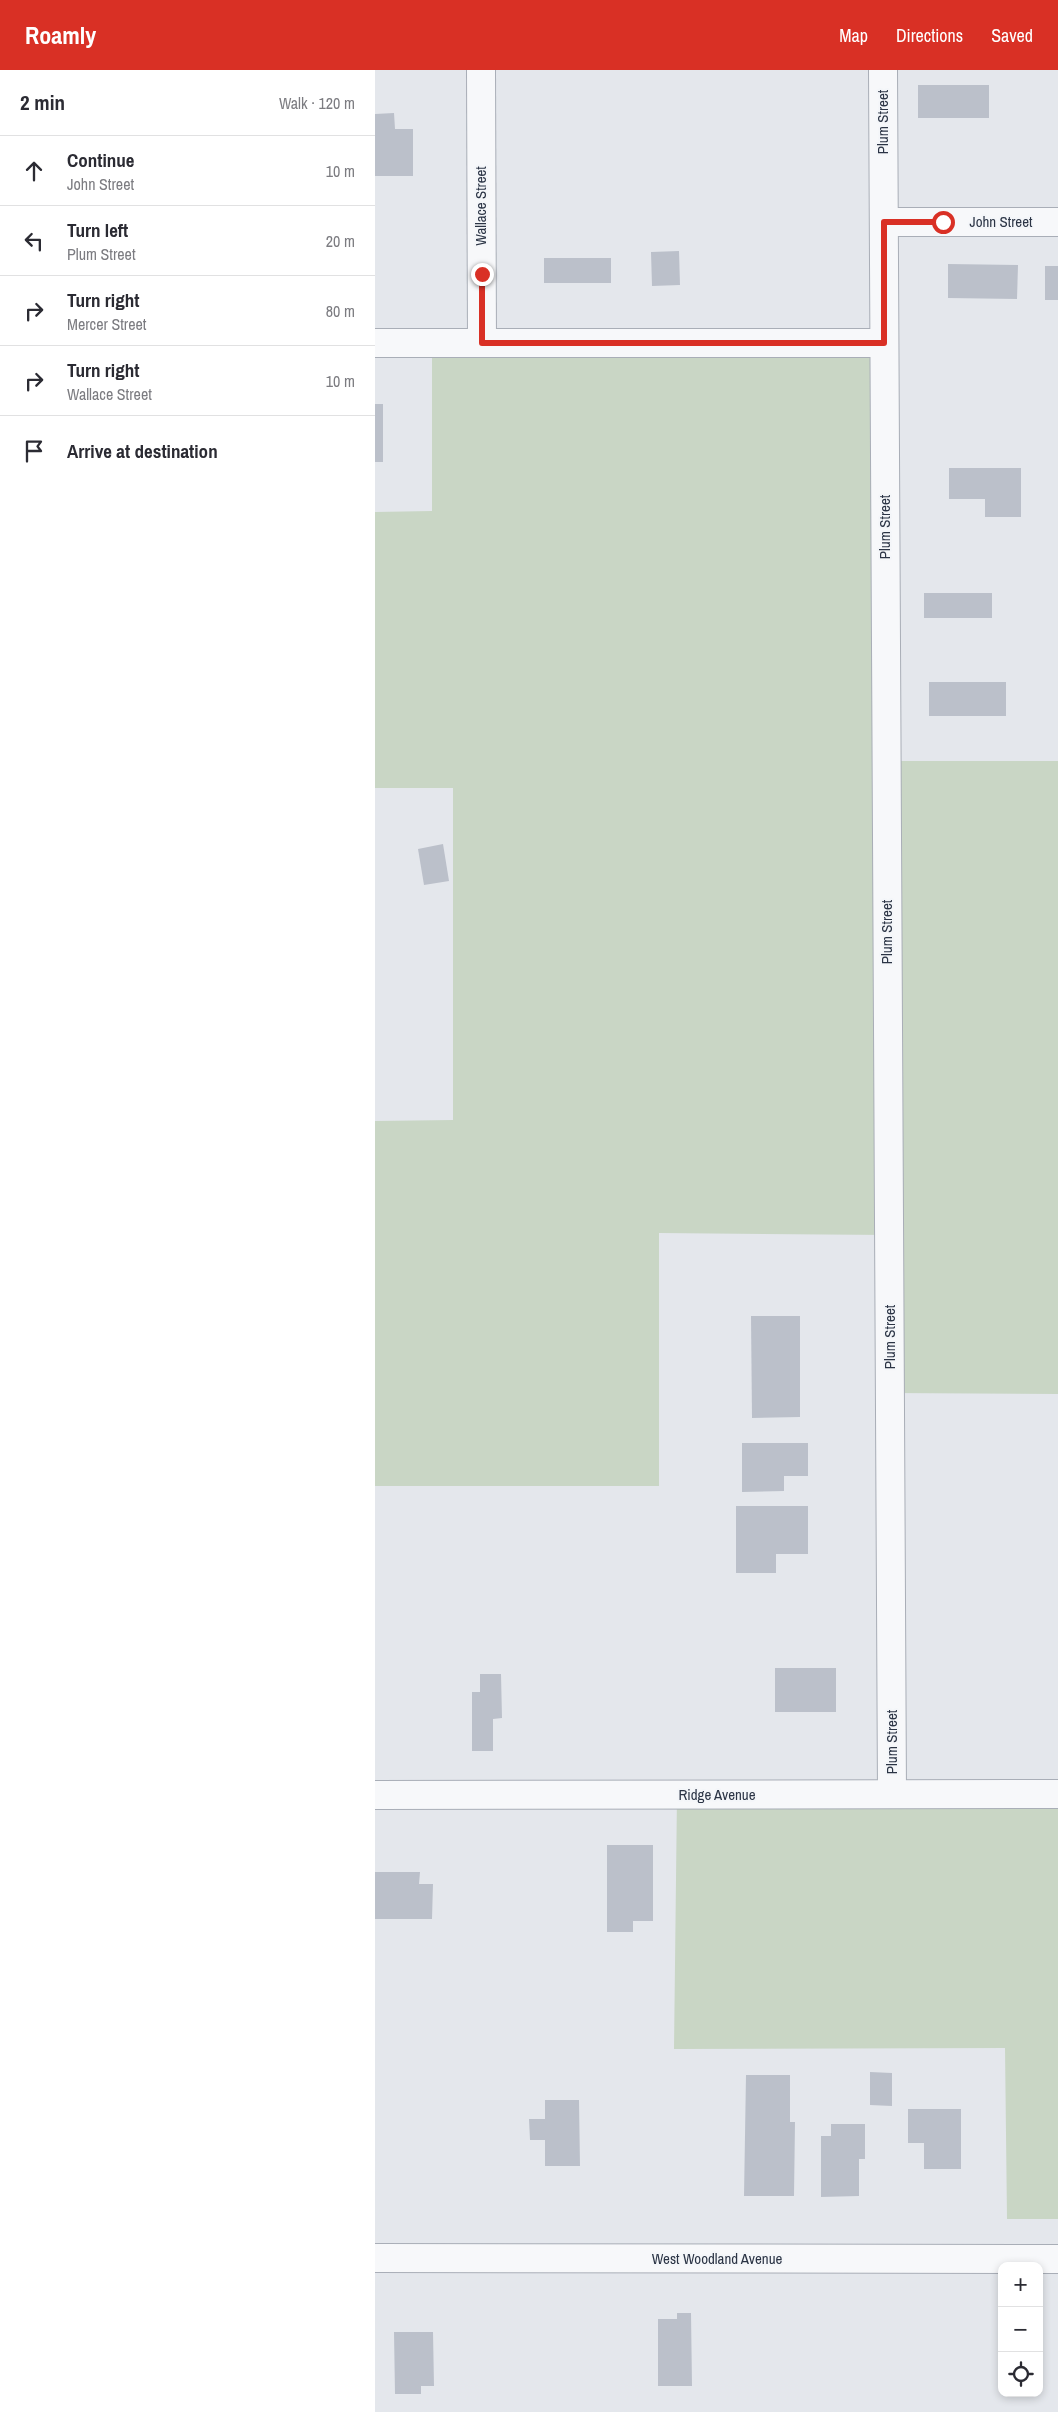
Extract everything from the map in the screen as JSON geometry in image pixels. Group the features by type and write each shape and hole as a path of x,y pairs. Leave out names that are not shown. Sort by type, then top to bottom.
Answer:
{"street":[{"name":"Wallace Street","path":"481,70 482,343"},
{"name":"Plum Street","path":"883,70 892,1794"},
{"name":"John Street","path":"884,222 1058,222"},
{"path":"375,343 884,343"},
{"name":"Ridge Avenue","path":"375,1795 1058,1794"},
{"name":"West Woodland Avenue","path":"375,2258 1058,2259"}],"green space":[{"path":"432,343 884,343 887,761 1058,761 1058,1394 890,1393 889,1235 659,1233 659,1486 375,1486 375,1121 453,1120 453,788 375,788 375,512 432,511"},
{"path":"1058,1794 1058,2219 1007,2219 1005,2048 674,2049 677,1795"}],"building":[{"path":"918,85 989,85 989,118 918,118"},
{"path":"394,113 395,129 413,129 413,176 375,176 375,114"},
{"path":"679,251 680,285 652,286 651,252"},
{"path":"544,258 611,258 611,283 544,283"},
{"path":"948,264 1018,265 1017,299 948,298"},
{"path":"1045,266 1058,266 1058,300 1045,300"},
{"path":"375,404 383,404 383,462 375,462"},
{"path":"949,468 1021,468 1021,517 985,517 985,499 949,499"},
{"path":"924,593 992,593 992,618 924,618"},
{"path":"929,682 1006,682 1006,716 929,716"},
{"path":"443,844 449,881 424,885 418,849"},
{"path":"751,1316 800,1316 800,1417 752,1418"},
{"path":"742,1443 808,1443 808,1476 784,1476 784,1491 742,1492"},
{"path":"736,1506 808,1506 808,1554 776,1554 776,1573 736,1573"},
{"path":"775,1668 836,1668 836,1712 775,1712"},
{"path":"480,1674 501,1674 502,1718 493,1719 493,1751 472,1751 472,1692 480,1692"},
{"path":"607,1845 653,1845 653,1921 633,1921 633,1932 607,1932"},
{"path":"375,1872 420,1872 419,1884 433,1884 432,1919 375,1919"},
{"path":"870,2072 892,2073 892,2106 870,2105"},
{"path":"746,2075 790,2075 790,2122 795,2122 794,2196 744,2196"},
{"path":"545,2100 579,2100 580,2166 545,2166 545,2140 530,2140 529,2119 545,2119"},
{"path":"908,2109 961,2109 961,2169 924,2169 924,2143 908,2143"},
{"path":"831,2124 865,2124 865,2159 859,2159 859,2196 821,2197 821,2136 831,2136"},
{"path":"677,2313 691,2313 692,2386 658,2386 658,2319 677,2319"},
{"path":"394,2332 433,2332 434,2386 421,2386 421,2394 395,2394"}],"route":[{"path":"482,274 482,343 884,343 884,222 943,222"}]}
